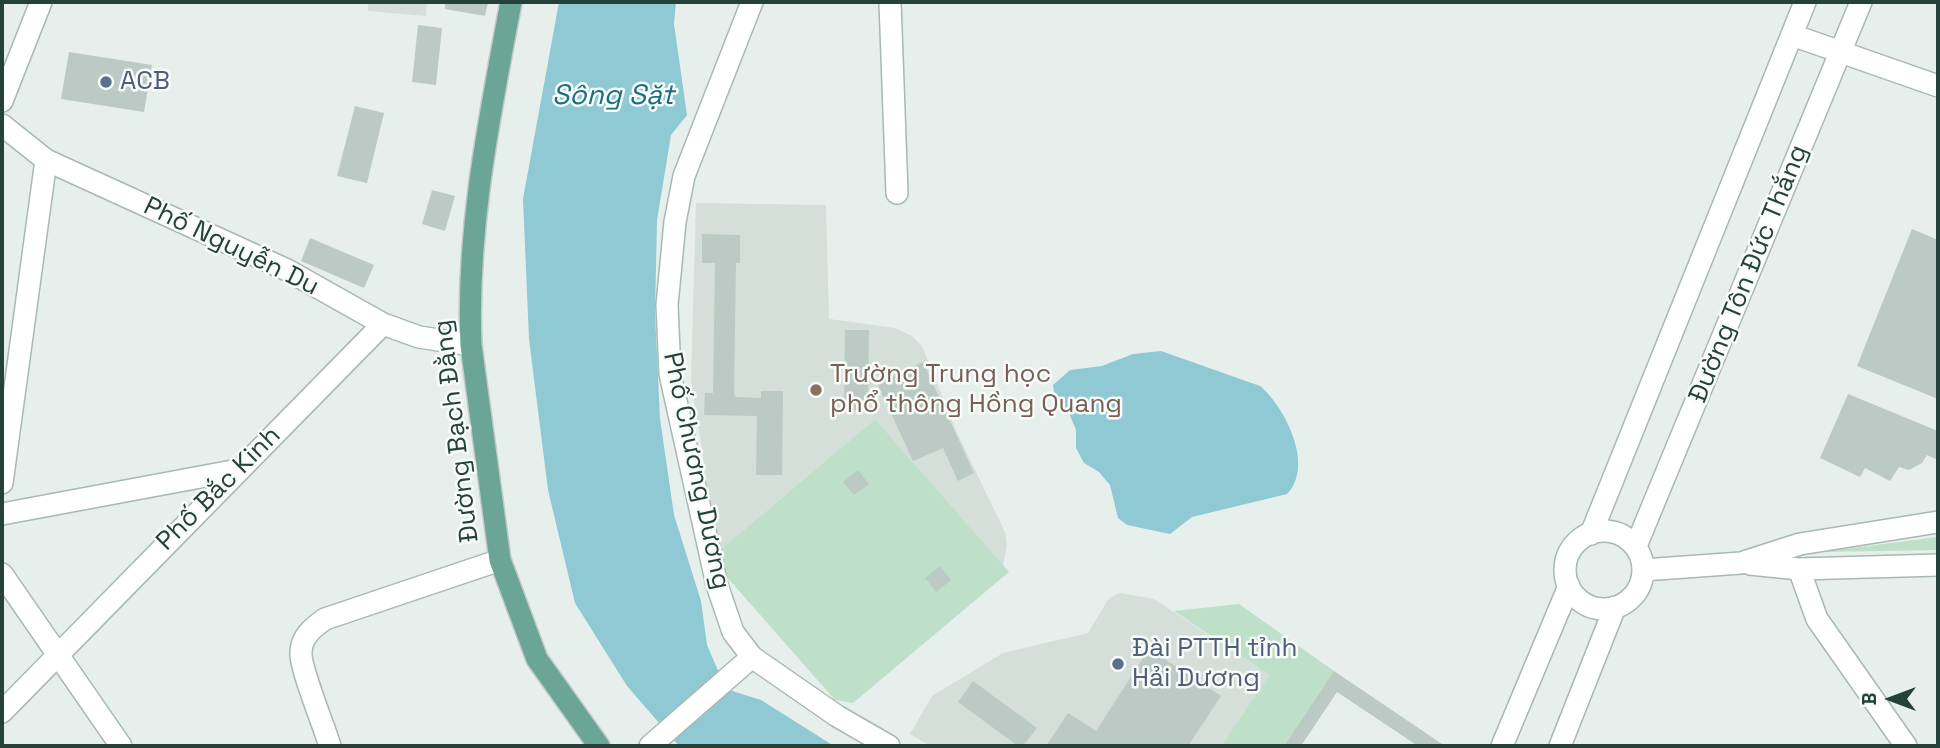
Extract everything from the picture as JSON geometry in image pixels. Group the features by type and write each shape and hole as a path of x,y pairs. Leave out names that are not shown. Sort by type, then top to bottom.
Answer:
{"main road":[{"name":"Đường Bạch Đằng","path":"511,2 477,198 470,312 471,345 500,559 537,659 599,746"}],"street":[{"path":"2,101 41,2"},
{"name":"Phố Chương Dương","path":"752,2 684,176 675,222 667,305 670,374 718,586 744,663 890,746"},
{"path":"890,2 897,193"},
{"name":"Đường Tôn Đức Thắng","path":"1591,534 1805,2"},
{"name":"Đường Tôn Đức Thắng","path":"1636,546 1861,2"},
{"path":"1791,35 1938,86"},
{"name":"Phố Nguyễn Du","path":"2,125 46,160 286,270 383,324 419,337 471,345"},
{"path":"2,483 46,160"},
{"name":"Phố Bắc Kinh","path":"2,712 383,324"},
{"path":"2,514 238,470"},
{"path":"1741,563 1800,544 1938,522"},
{"path":"1605,530 1622,535 1636,546 1643,570 1642,579 1634,595 1615,607 1604,609 1587,605 1573,594 1569,586 1566,560 1574,545 1591,534 1605,530"},
{"path":"330,746 301,655 304,639 312,628 325,619 500,559"},
{"path":"1643,570 1741,563 1799,569 1938,565"},
{"path":"1799,569 1817,619 1906,746"},
{"path":"2,574 121,746"},
{"path":"1502,746 1569,586"},
{"path":"1560,746 1615,607"},
{"path":"650,746 744,663"}],"shaded area":[{"path":"368,2 427,2 426,16 368,11"},
{"name":"Trường Trung học phổ thông Hồng Quang","path":"696,203 826,205 829,319 895,328 912,336 922,346 957,433 1005,532 1007,545 1003,566 875,419 720,550 691,380"},
{"name":"Đài PTTH tỉnh Hải Dương","path":"1120,593 1154,599 1269,675 1221,746 930,746 910,734 932,696 1003,653 1088,633 1109,598"}],"green space":[{"path":"875,419 1009,572 853,703 835,700 726,576 720,550"},
{"path":"1938,537 1938,550 1821,552"},
{"path":"1239,604 1334,671 1284,746 1221,746 1269,675 1174,611"}],"water":[{"name":"Sông Sặt","path":"559,2 676,2 674,24 687,115 671,135 657,220 655,314 660,419 674,515 701,601 707,645 726,689 761,700 834,746 679,746 627,686 575,603 548,490 529,339 523,199"},
{"path":"1161,351 1260,386 1269,396 1287,422 1297,453 1295,482 1287,494 1192,517 1170,534 1127,525 1118,518 1110,485 1099,472 1084,463 1076,448 1076,430 1069,413 1055,400 1053,385 1070,370 1102,366 1133,354"}],"building":[{"path":"445,2 488,2 485,16 445,9"},
{"path":"418,25 442,28 436,85 412,82"},
{"name":"ACB","path":"69,52 152,65 144,112 61,99"},
{"path":"355,106 384,113 367,183 337,176"},
{"path":"432,190 455,196 445,231 422,224"},
{"path":"1912,229 1938,240 1938,399 1857,366"},
{"path":"702,234 740,235 740,263 736,263 734,393 735,397 761,398 761,391 783,391 782,475 756,475 757,416 704,415 705,393 713,393 715,263 702,263"},
{"path":"310,238 374,265 364,288 301,261"},
{"path":"845,330 869,330 868,410 844,410"},
{"path":"923,362 974,473 958,481 943,448 913,461 877,383"},
{"path":"1848,394 1938,431 1938,460 1927,455 1922,463 1909,470 1899,467 1890,481 1865,468 1860,477 1820,458"},
{"path":"858,470 869,484 854,495 843,482"},
{"path":"940,566 951,580 936,592 925,578"},
{"path":"1149,649 1221,696 1188,746 1046,746 1068,713 1096,731"},
{"path":"1334,671 1445,746 1418,746 1337,692 1301,746 1284,746"},
{"path":"973,681 1037,728 1023,746 1018,746 958,702"}],"place":[{"name":"ACB","path":"106,82"},
{"name":"Trường Trung học phổ thông Hồng Quang","path":"816,390"},
{"name":"Đài PTTH tỉnh Hải Dương","path":"1118,664"}]}
